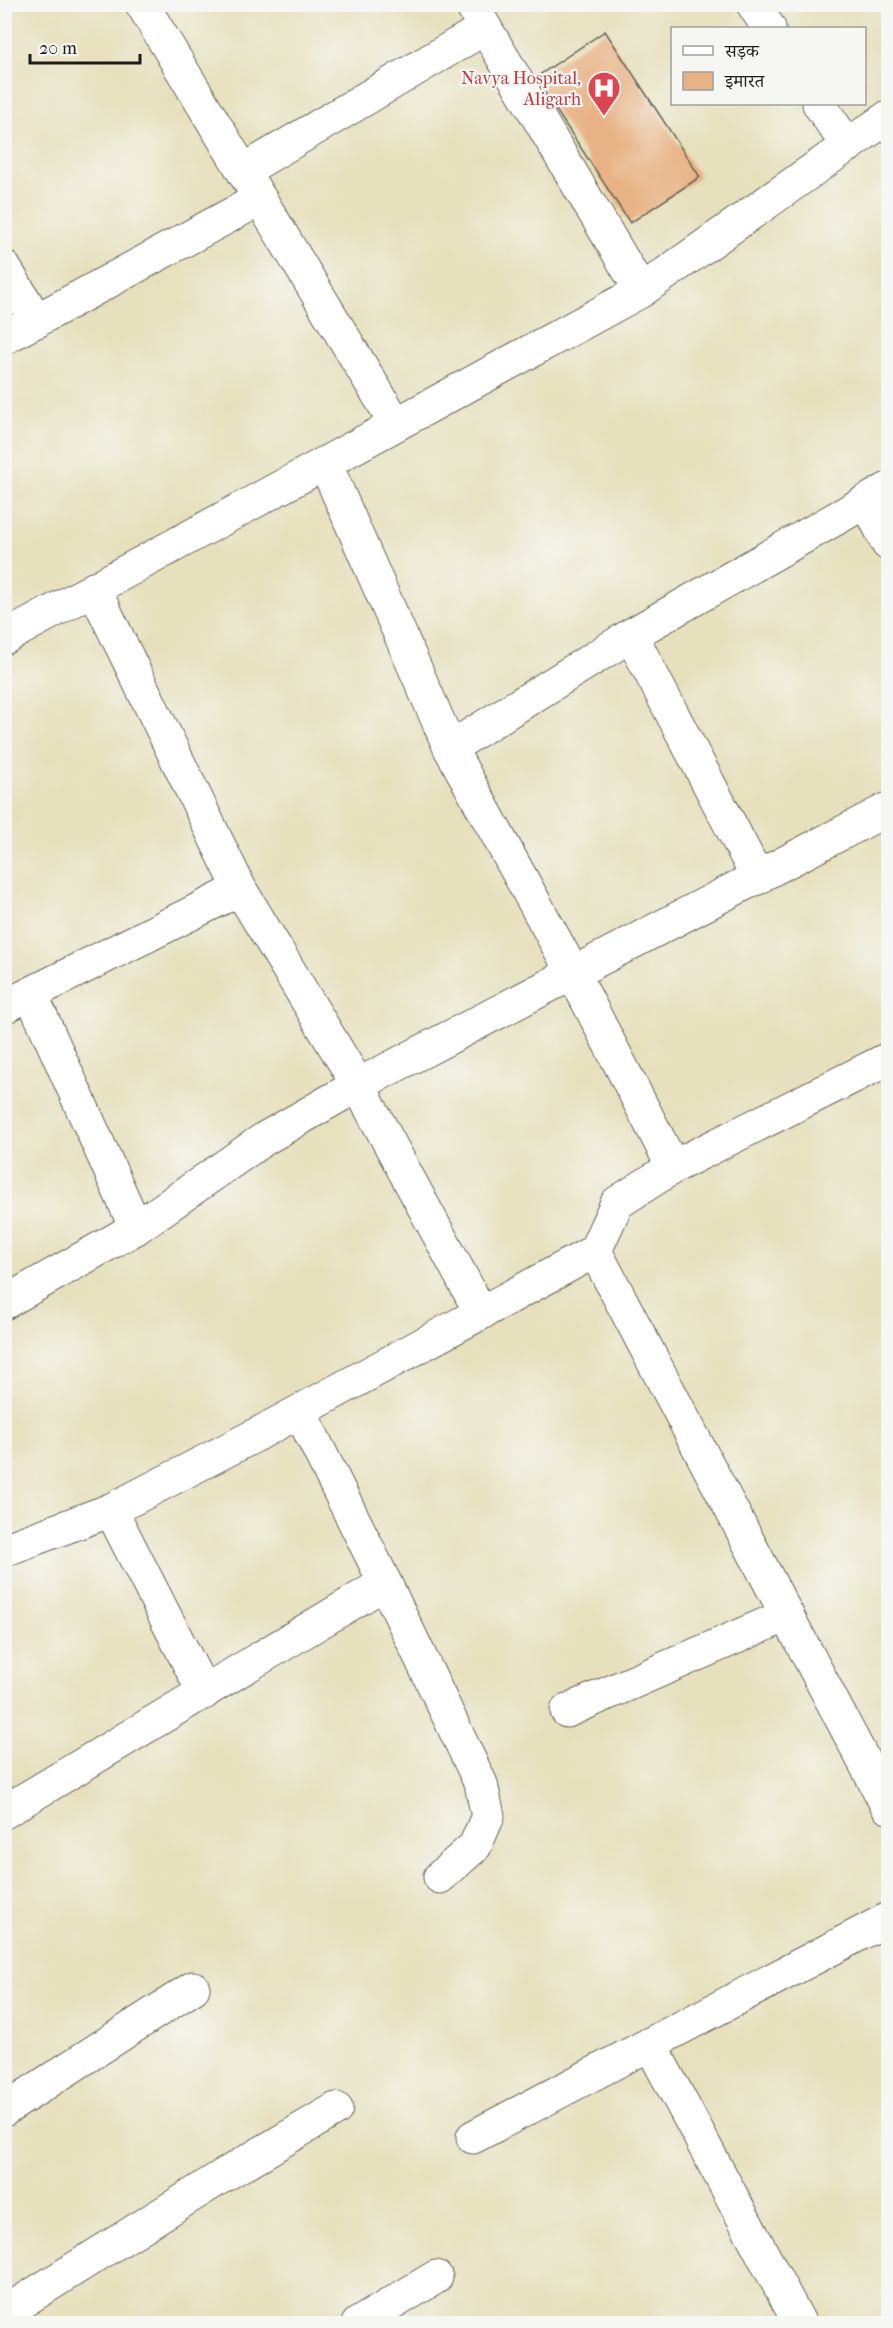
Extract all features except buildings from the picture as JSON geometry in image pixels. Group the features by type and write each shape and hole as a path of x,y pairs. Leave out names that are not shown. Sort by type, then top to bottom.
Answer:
{"street":[{"path":"142,4 396,424"},
{"path":"753,4 768,27"},
{"path":"243,171 478,16 641,291"},
{"path":"820,105 848,146"},
{"path":"4,638 641,291 888,117"},
{"path":"4,339 260,199"},
{"path":"4,267 37,321"},
{"path":"325,463 450,748 573,973 672,1167"},
{"path":"450,748 631,635 878,495 888,544"},
{"path":"94,589 240,889 358,1085 481,1312"},
{"path":"631,635 758,878"},
{"path":"4,1303 136,1228 264,1139 358,1085 888,809"},
{"path":"136,1228 18,1000 240,889"},
{"path":"4,1550 111,1510 300,1412 595,1251 617,1203 672,1167 888,1059"},
{"path":"595,1251 888,1807"},
{"path":"300,1412 481,1784 488,1816 475,1846 440,1877"},
{"path":"111,1510 204,1693"},
{"path":"4,1812 385,1583"},
{"path":"567,1711 787,1615"},
{"path":"473,2136 888,1919"},
{"path":"4,2110 193,1988"},
{"path":"650,2044 800,2324"},
{"path":"4,2313 221,2177 336,2109"},
{"path":"358,2324 436,2277"}],"place":[{"name":"Navya Hospital, Aligarh","path":"604,117"}]}
